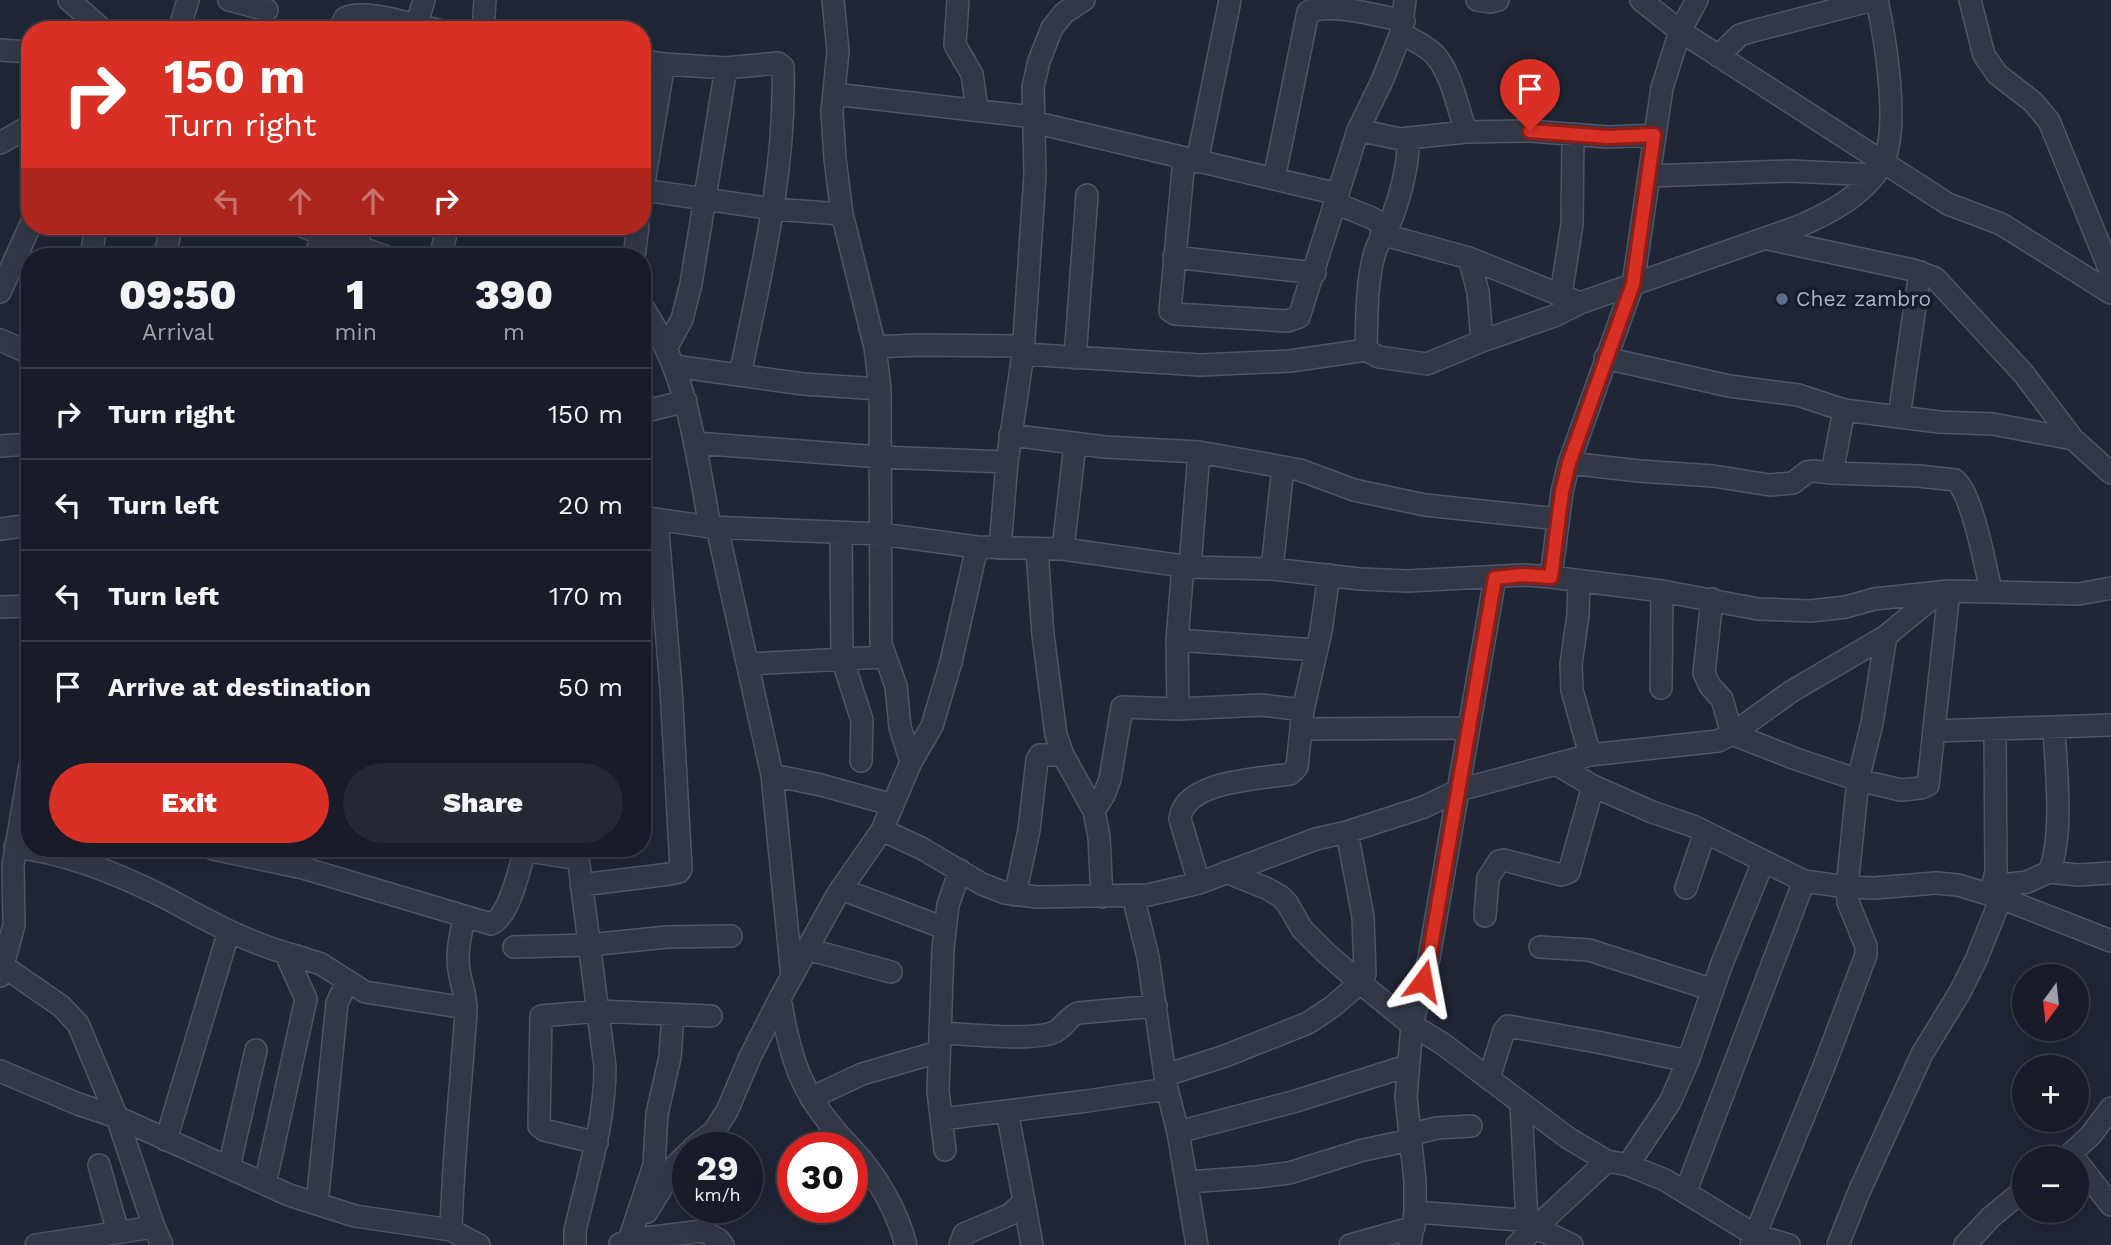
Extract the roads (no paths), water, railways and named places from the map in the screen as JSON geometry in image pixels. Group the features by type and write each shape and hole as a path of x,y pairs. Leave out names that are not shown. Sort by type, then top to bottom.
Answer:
{"street":[{"path":"69,0 93,21"},
{"path":"182,21 188,0"},
{"path":"229,0 266,13"},
{"path":"418,21 424,0"},
{"path":"484,21 485,0"},
{"path":"833,0 838,51 832,112 842,214 875,347 880,389 880,622 885,657 896,686 900,727 911,762"},
{"path":"958,0 955,45 972,74 977,110"},
{"path":"1230,0 1190,160 1174,257 1170,311 1175,314 1293,320 1302,314 1358,130 1382,81 1403,18"},
{"path":"1477,0 1498,0"},
{"path":"1642,0 1680,31 1880,168 1948,204 2001,224 2111,293"},
{"path":"1551,577 1558,519 1569,463 1633,284 1662,88 1680,31 1697,0"},
{"path":"875,347 919,345 1023,350 1075,358 1201,365 1290,361 1366,350 1379,357 1427,364 1482,341 1514,332 1570,299 1633,284 1768,239 1824,215 1847,200 1880,168 1890,130 1889,79 1888,52 1875,0 1753,30 1740,35 1718,56"},
{"path":"1970,0 1984,55 1997,74 2034,102 2049,121 2111,273"},
{"path":"1000,548 1010,435 1023,350 1035,175 1033,87 1046,40 1072,2"},
{"path":"1274,179 1308,12 1321,9 1346,10 1403,18 1425,48 1439,60 1466,132"},
{"path":"345,16 369,15 391,21"},
{"path":"0,50 21,51"},
{"path":"651,62 726,68 779,63 783,67 782,151 740,375"},
{"path":"651,143 664,64"},
{"path":"671,356 687,306 726,68"},
{"path":"834,94 977,110 1033,120 1274,179 1336,199 1372,218 1384,230 1469,258 1570,299"},
{"path":"1358,130 1400,139 1466,132 1530,131 1608,137 1654,135"},
{"path":"0,144 21,131"},
{"path":"1570,299 1573,134"},
{"path":"1366,350 1370,278 1405,174 1408,138"},
{"path":"1649,176 1880,168"},
{"path":"651,193 773,209 842,214"},
{"path":"1075,358 1087,195"},
{"path":"359,236 375,248"},
{"path":"1768,239 1920,272 1935,278 2023,373 2073,439 2111,473"},
{"path":"1174,257 1315,273"},
{"path":"1469,258 1478,292 1482,341"},
{"path":"0,292 21,268"},
{"path":"1899,417 1920,272"},
{"path":"651,322 671,356 686,401 772,775 792,977"},
{"path":"0,340 21,349"},
{"path":"671,356 740,375 880,389"},
{"path":"1605,358 1729,386 1798,395 1844,410 1939,422 1993,424 2073,439"},
{"path":"651,410 686,401"},
{"path":"1832,473 1844,410"},
{"path":"1010,435 1137,450 1199,452 1314,474 1354,490 1425,505 1558,519"},
{"path":"696,443 880,457 1007,462"},
{"path":"1063,550 1075,444"},
{"path":"0,446 21,445"},
{"path":"1178,709 1177,640 1199,452"},
{"path":"1569,463 1713,476 1770,485 1793,483 1807,472 1814,471 1955,480 1964,492 1976,528 1991,590"},
{"path":"1272,569 1283,467"},
{"path":"651,518 713,527 881,534 976,547 1063,550 1187,566 1272,569 1407,580 1523,575 1551,577 1662,591 1758,609 1810,611 1846,607 1874,599 1991,590 2079,594 2111,588"},
{"path":"0,529 21,526"},
{"path":"581,885 670,874 681,869 671,688 651,526"},
{"path":"841,533 842,658 862,720 861,761"},
{"path":"713,1132 727,1111 750,1057 807,949 841,889 882,830 911,762 932,726 962,618 976,547"},
{"path":"1037,550 1043,635 1054,725 1063,755 1094,811 1099,837 1102,897"},
{"path":"1199,883 1180,822 1182,808 1199,794 1223,784 1294,772 1298,764 1302,719 1329,575"},
{"path":"1413,1228 1411,1140 1407,1117 1412,1025 1429,958 1495,578"},
{"path":"1579,581 1578,615 1571,664 1572,690 1590,755"},
{"path":"1661,688 1662,591"},
{"path":"882,830 982,884 1015,895 1102,897 1157,894 1199,883 1316,839 1424,807 1459,790 1590,755 1718,741 1792,691 1886,636 1943,593"},
{"path":"1732,734 1858,780 1901,790 1927,785 1935,731 1943,593"},
{"path":"1712,599 1704,673 1722,699 1732,734"},
{"path":"0,607 21,606"},
{"path":"1753,1240 1866,955 1866,947 1848,902 1847,887 1858,780 1872,723 1886,636"},
{"path":"1177,640 1316,650"},
{"path":"748,664 885,657"},
{"path":"1094,811 1110,779 1122,708 1178,709 1262,705 1302,719 1468,728"},
{"path":"1935,731 2111,725"},
{"path":"1838,1245 1858,1194 1922,1054 1976,960 1994,893 1996,873 1995,729"},
{"path":"2049,872 2053,863 2056,830 2054,729"},
{"path":"1015,895 1029,830 1037,760 1040,755 1063,755"},
{"path":"1556,764 1593,786 1705,832 1804,881 1874,888 1937,883 1958,885 1994,893 2111,942"},
{"path":"772,775 893,805"},
{"path":"1485,916 1488,878 1499,861 1561,875 1569,872 1593,786"},
{"path":"21,818 12,877 14,925 1,968 61,1006 78,1024 117,1117 158,1236 118,1232 36,1245"},
{"path":"942,1119 1007,1111 1166,1082 1308,1023 1332,1007 1361,982 1365,974 1363,917 1347,832"},
{"path":"1686,888 1705,832"},
{"path":"15,847 21,848"},
{"path":"62,857 117,876 261,946 321,964 365,992 466,1008"},
{"path":"251,857 303,868 491,923 501,917 518,857"},
{"path":"575,1245 575,1231 597,1143 605,1091 605,1067 578,857"},
{"path":"1628,1166 1670,1102 1763,862"},
{"path":"944,1150 938,1091 944,928 948,905 960,870"},
{"path":"1226,872 1280,896 1302,929 1326,953 1412,1025 1443,1044 1568,1138 1607,1161 1628,1166 1686,1191 1753,1240 1789,1245"},
{"path":"1994,893 2049,872 2078,875 2111,873"},
{"path":"1686,1191 1804,881"},
{"path":"841,889 944,928"},
{"path":"1133,896 1148,957 1166,1082 1199,1245"},
{"path":"451,1230 453,1154 459,1113 466,1008 458,961 459,938 465,917"},
{"path":"166,1140 229,931"},
{"path":"514,947 589,945 667,937 731,936"},
{"path":"1541,947 1589,950 1713,990"},
{"path":"807,949 891,972"},
{"path":"265,1184 306,999 289,961 293,955"},
{"path":"317,1204 337,1003 347,982"},
{"path":"780,998 792,1058 802,1085 838,1132"},
{"path":"811,1098 939,1042 1037,1036 1057,1031 1070,1017 1078,1013 1156,1006"},
{"path":"597,1143 544,1130 540,1126 541,1016 598,1010 711,1016"},
{"path":"624,1243 654,1165 657,1114 670,1057 673,1015"},
{"path":"1489,1078 1504,1031 1512,1026 1688,1061"},
{"path":"229,1167 256,1050"},
{"path":"1178,1132 1296,1101 1408,1066"},
{"path":"0,1071 78,1104 117,1117 276,1190 355,1216 451,1230 479,1245"},
{"path":"1521,1103 1531,1225"},
{"path":"2082,1146 2111,1108"},
{"path":"1007,1111 1032,1245"},
{"path":"1187,1182 1289,1173 1363,1150 1411,1140 1417,1133 1437,1128 1471,1126"},
{"path":"1517,1245 1531,1225 1607,1161"},
{"path":"99,1165 118,1232"},
{"path":"868,1168 892,1209 906,1245"},
{"path":"624,1243 672,1170"},
{"path":"2089,1178 2111,1205"},
{"path":"1965,1245 1991,1217 2012,1200"},
{"path":"960,1245 964,1234 1011,1214 1024,1201"},
{"path":"1350,1245 1413,1228 1512,1219 1572,1245"},
{"path":"624,1243 703,1231 723,1245"}],"place":[{"name":"Chez zambro","path":"1782,299"}]}
